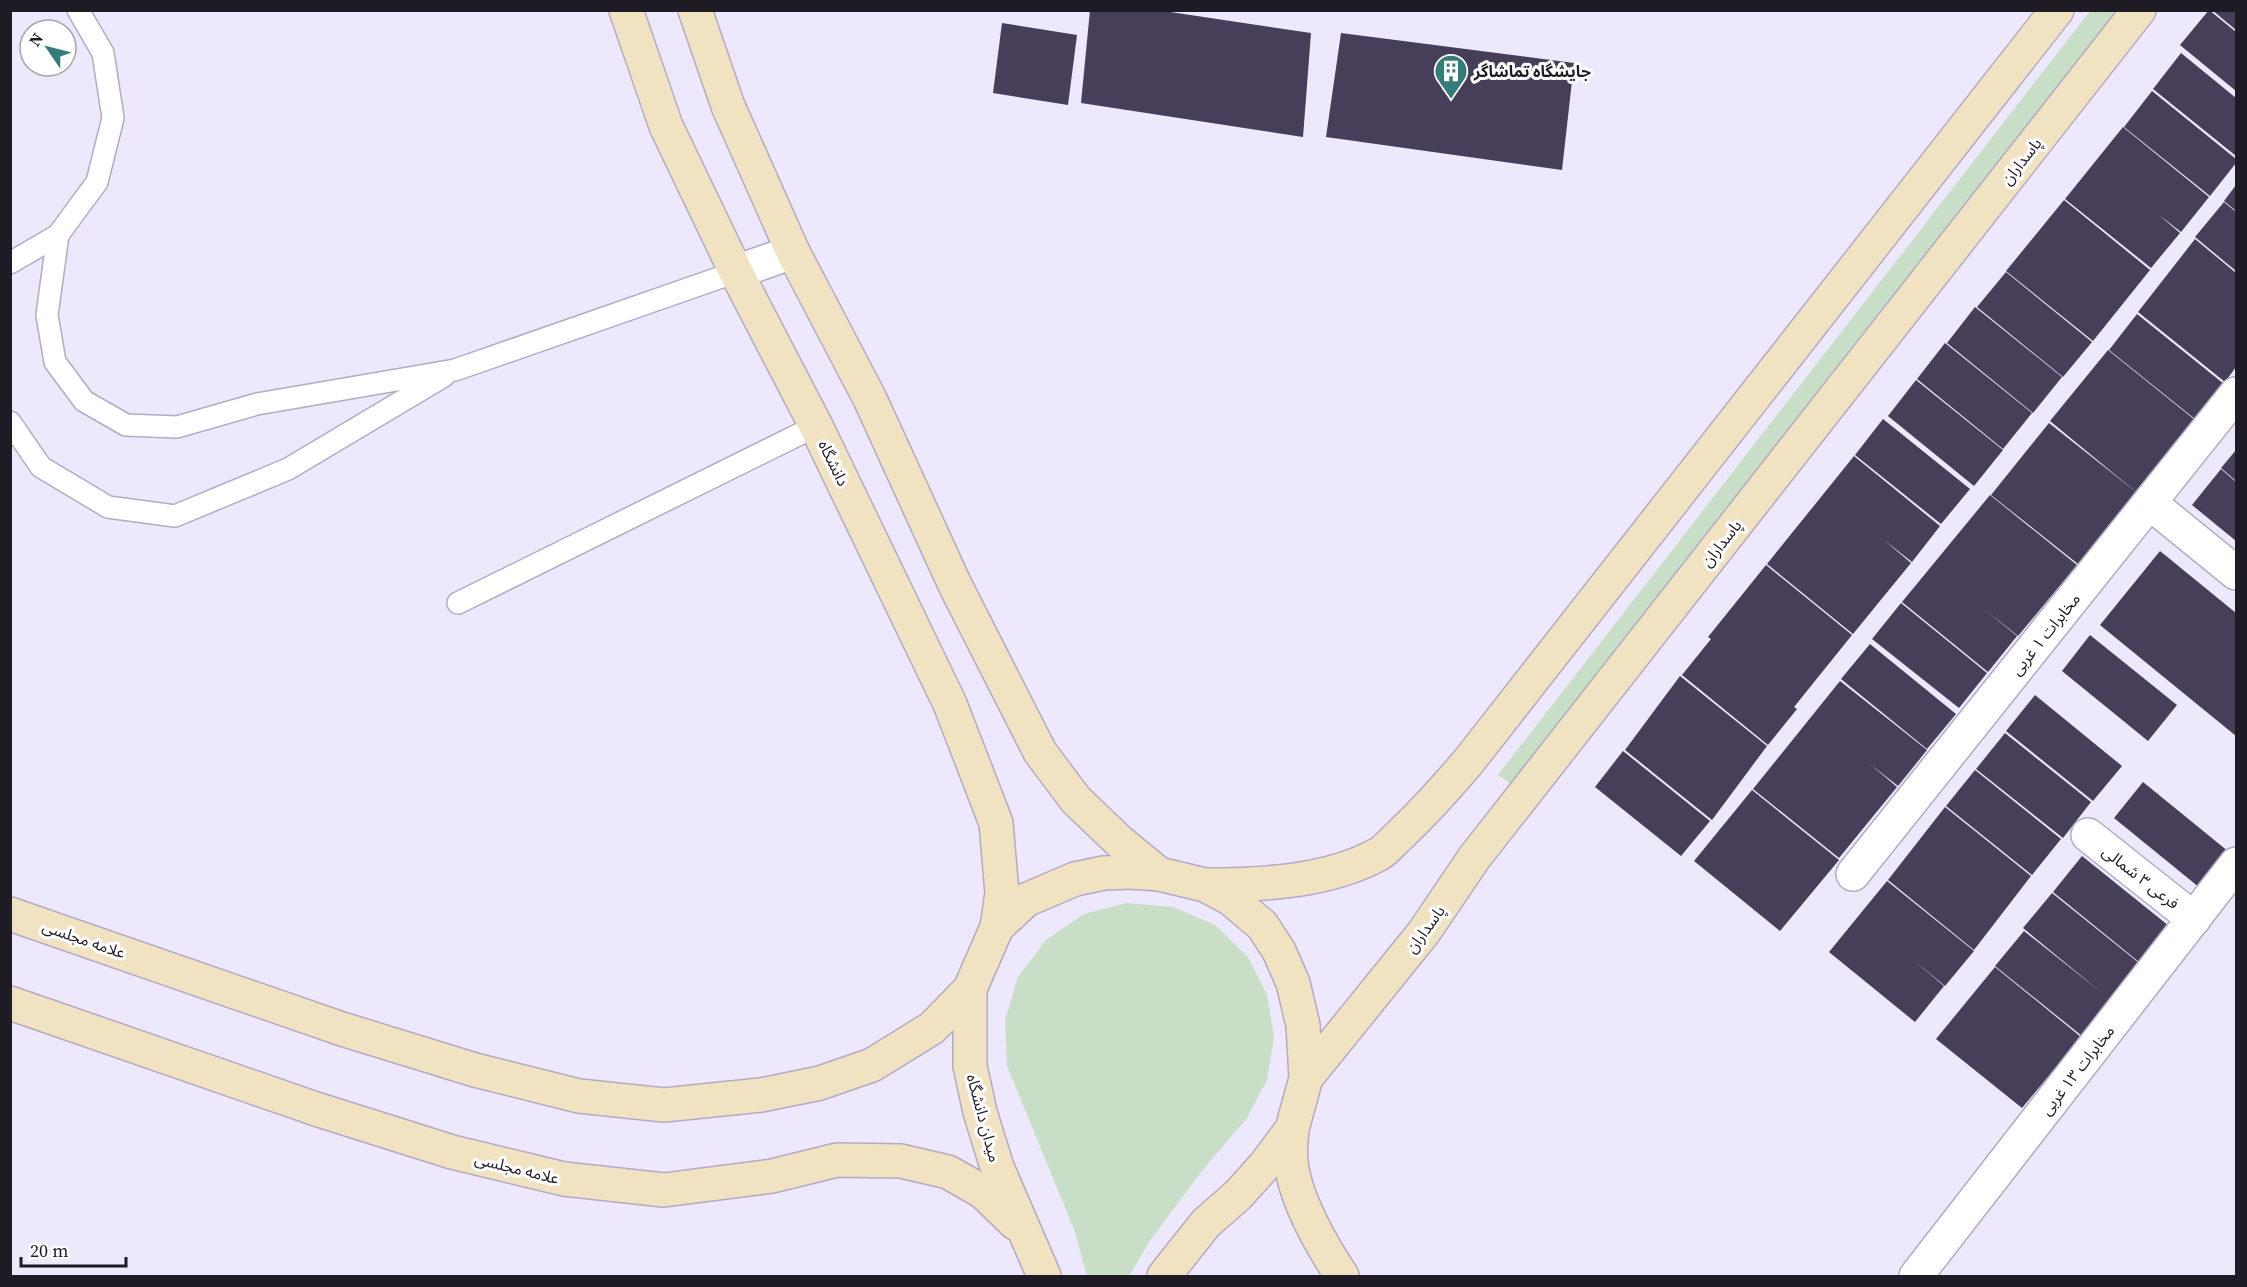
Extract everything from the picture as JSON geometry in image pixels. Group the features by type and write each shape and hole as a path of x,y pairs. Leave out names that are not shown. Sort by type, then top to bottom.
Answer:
{"main road":[{"name":"دانشگاه","path":"626,10 666,126 736,272 816,426 950,704 985,790 996,823 1000,858 1002,893 997,927"},
{"path":"695,10 728,106 793,252 870,399 955,585 1040,752 1076,800 1158,874"},
{"path":"1205,885 1257,885 1306,878 1344,868 1380,853 1426,811 1475,753 2057,10"},
{"name":"پاسداران","path":"1306,1078 1424,932 1474,858 2139,10"},
{"name":"میدان دانشگاه","path":"1044,1276 997,1167 977,1100 970,1066 970,989 997,927 1026,900 1075,879 1104,873 1158,874 1205,885 1231,899 1262,925 1279,951 1293,983 1303,1025 1306,1078 1292,1129 1265,1165 1238,1195 1206,1224 1173,1265"},
{"name":"علامه مجلسی","path":"10,914 342,1029 475,1070 579,1096 664,1105 761,1095 820,1083 872,1065 932,1028 970,989"},
{"name":"علامه مجلسی","path":"10,1003 316,1109 452,1152 564,1179 664,1190 772,1176 837,1160 901,1161 948,1172 982,1192 1023,1230"},
{"path":"1292,1129 1291,1163 1301,1199 1319,1241 1342,1276"}],"street":[{"path":"736,272 793,252"},
{"name":"مخابرات ۱ غربی","path":"1853,874 2236,394"},
{"path":"2150,503 2236,573"},
{"name":"فرعی ۳ شمالی","path":"2088,835 2194,919"},
{"name":"مخابرات ۱۳ غربی","path":"1916,1276 2236,864"}],"lane":[{"path":"10,263 58,235 97,182 113,118 104,53 78,10"},
{"path":"58,235 47,315 55,362 84,401 126,425 177,427 257,404 454,370 736,272"},
{"path":"10,422 41,467 108,507 175,516 288,469 454,370"},
{"path":"458,603 816,426"}],"green space":[{"path":"2090,11 2127,11 1520,790 1498,775"},
{"path":"1127,903 1173,907 1215,925 1248,957 1267,995 1274,1037 1267,1080 1247,1118 1201,1172 1151,1239 1129,1276 1087,1276 1075,1232 1007,1066 1005,1020 1018,977 1046,940 1084,914"}],"building":[{"path":"1090,10 1157,10 1311,33 1303,137 1081,103"},
{"path":"2209,10 2236,32 2236,91 2180,45"},
{"path":"2212,10 2236,10 2236,30"},
{"path":"1002,23 1077,35 1068,105 993,93"},
{"name":"جایشگاه تماشاگر","path":"1341,33 1574,63 1562,170 1326,137"},
{"path":"2181,53 2236,98 2236,156 2153,89"},
{"path":"2152,91 2236,159 2236,163 2210,196 2124,127"},
{"path":"2123,127 2209,197 2181,232 2159,215 2180,233 2151,268 2065,199"},
{"path":"2236,185 2236,211 2224,201"},
{"path":"2064,200 2150,270 2093,341 2006,271"},
{"path":"2224,202 2236,212 2236,271 2195,237"},
{"path":"2195,239 2236,273 2236,367 2225,382 2138,312"},
{"path":"2006,272 2092,342 2063,377 1977,307"},
{"path":"1975,307 2062,377 2033,413 1947,343"},
{"path":"2137,314 2224,384 2195,419 2109,350"},
{"path":"1945,343 2032,413 2003,449 1917,379"},
{"path":"2108,350 2195,420 2136,492 2050,421"},
{"path":"1916,380 2003,450 1974,486 1888,416"},
{"path":"1883,419 1970,489 1941,524 1855,455"},
{"path":"2049,423 2136,492 2078,564 1991,495"},
{"path":"2236,450 2236,481 2221,468"},
{"path":"1854,456 1940,526 1912,562 1884,540 1911,563 1853,634 1767,564"},
{"path":"2221,469 2236,482 2236,541 2192,505"},
{"path":"1990,495 2077,565 2018,636 1983,608 2017,636 1988,672 1902,602"},
{"path":"2160,551 2236,613 2236,736 2100,625"},
{"path":"1766,565 1852,635 1794,707 1797,709 1768,745 1682,675 1711,639 1708,637"},
{"path":"1901,603 1987,673 1959,708 1872,639"},
{"path":"2090,635 2177,705 2148,741 2062,671"},
{"path":"1870,644 1956,714 1927,749 1841,679"},
{"path":"1680,676 1767,746 1712,820 1625,750"},
{"path":"1840,681 1927,750 1898,786 1870,764 1897,787 1839,858 1753,789"},
{"path":"2035,695 2122,766 2093,801 2006,731"},
{"path":"2005,733 2091,802 2063,838 1976,769"},
{"path":"1623,751 1710,821 1681,856 1595,787"},
{"path":"1975,770 2061,839 2032,875 1946,806"},
{"path":"2143,782 2229,852 2200,888 2114,818"},
{"path":"1752,790 1839,860 1780,931 1694,861"},
{"path":"1945,807 2031,876 1974,950 1888,880"},
{"path":"2082,856 2169,926 2139,962 2053,892"},
{"path":"1887,881 1974,951 1945,986 1911,958 1944,986 1915,1022 1829,952"},
{"path":"2052,893 2139,963 2082,1036 1995,966 2024,931 2102,993 2023,928"},
{"path":"1995,967 2081,1037 2022,1108 1936,1039"}],"place":[{"name":"جایشگاه تماشاگر","path":"1451,100"}]}
